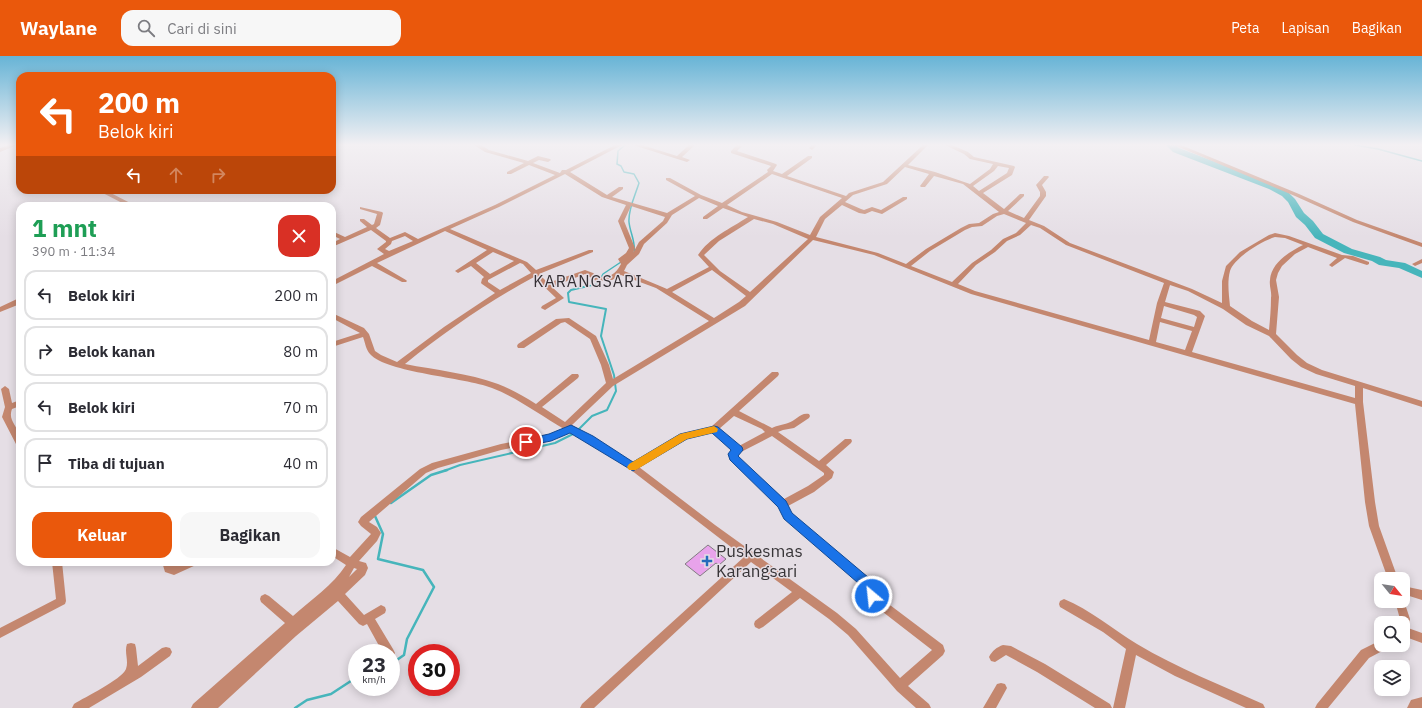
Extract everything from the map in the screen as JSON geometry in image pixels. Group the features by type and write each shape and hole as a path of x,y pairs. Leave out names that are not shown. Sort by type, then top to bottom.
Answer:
{"street":[{"path":"336,282 389,254 497,206 556,175"},
{"path":"568,175 576,178 593,190 608,197 668,215"},
{"path":"705,218 721,205 766,175"},
{"path":"785,175 844,200 859,211 865,212 872,209 882,212 905,198"},
{"path":"209,708 343,578 354,560 376,534 374,530 364,524 364,520 423,471 446,461 501,447 551,437 573,430 611,384 742,304 797,254 812,238 822,218 844,200 869,188 885,183 893,175"},
{"path":"922,186 931,175"},
{"path":"942,175 959,180 970,186 1004,212 1042,227 1068,244 1190,290 1226,307 1249,323 1272,334 1304,366 1422,404"},
{"path":"970,186 985,175"},
{"path":"979,193 1008,175"},
{"path":"1250,175 1355,221 1422,245"},
{"path":"953,285 974,264 993,251 1005,240 1018,234 1043,196 1043,192 1039,185 1046,178"},
{"path":"668,179 699,196 753,217 812,238 862,250 907,266 973,293 1152,342 1359,402"},
{"path":"608,197 621,188"},
{"path":"108,194 125,202"},
{"path":"907,266 928,250 963,229 971,225 980,226 995,215 1004,212 1022,195"},
{"path":"547,286 591,275 607,279 613,278 620,272 622,263 641,243 668,219 668,215 699,196"},
{"path":"630,204 621,221 634,252"},
{"path":"336,243 378,225 380,213 362,208"},
{"path":"751,296 713,267 701,255 702,252 727,233 753,217"},
{"path":"362,220 389,240"},
{"path":"445,229 524,263 560,298 545,308"},
{"path":"389,254 380,249 388,244 389,240 405,234 418,241"},
{"path":"336,235 344,239"},
{"path":"1226,307 1226,282 1229,266 1242,253 1272,235 1283,237 1342,257 1351,256 1367,263"},
{"path":"1272,334 1275,297 1273,280 1278,265 1293,253 1308,245"},
{"path":"458,271 490,252 491,249"},
{"path":"398,365 441,331 499,293 535,274 591,251"},
{"path":"1332,266 1342,257"},
{"path":"499,293 484,283 485,279 488,276 519,261"},
{"path":"1415,264 1422,261"},
{"path":"472,262 488,276"},
{"path":"372,263 404,282"},
{"path":"667,292 713,267"},
{"path":"620,272 648,282 714,321"},
{"path":"1152,342 1161,303 1168,282"},
{"path":"0,310 16,303"},
{"path":"1161,303 1199,314 1201,317 1188,353"},
{"path":"1157,319 1197,330"},
{"path":"336,320 352,325 365,334 372,352 378,357 398,365 476,380 515,394 633,467 800,591 852,632 900,685 925,708"},
{"path":"521,346 560,321 566,320 593,338 605,365 611,384"},
{"path":"336,344 365,334"},
{"path":"633,467 684,436 714,429 775,374"},
{"path":"537,407 575,376"},
{"path":"1359,384 1359,402 1374,526 1390,572"},
{"path":"5,389 9,407"},
{"path":"16,404 9,407 4,413 8,427 16,436"},
{"path":"734,412 772,432 820,464 829,472 829,476 811,489 783,504"},
{"path":"806,416 791,426 781,427 738,450 733,454 733,457 783,504 788,516 871,586 872,596 874,599 939,649 939,651 900,685"},
{"path":"714,429 738,450"},
{"path":"820,464 848,440"},
{"path":"197,708 301,620 338,594 357,577 363,568 362,566 354,560 336,553"},
{"path":"586,708 751,556"},
{"path":"0,633 56,605 61,601 57,566"},
{"path":"168,566 169,569 174,571 184,566"},
{"path":"759,624 800,591"},
{"path":"1410,592 1422,595"},
{"path":"338,594 363,621 381,610"},
{"path":"265,599 301,620"},
{"path":"1064,604 1107,629 1132,647 1179,672 1259,708"},
{"path":"369,618 384,644"},
{"path":"1410,634 1422,638"},
{"path":"1119,708 1132,647"},
{"path":"125,679 132,671 131,648"},
{"path":"1321,708 1365,654 1374,649"},
{"path":"995,657 1003,650 1007,650 1041,668 1106,708"},
{"path":"78,708 166,652"},
{"path":"989,708 1001,688"},
{"path":"1413,708 1415,704 1422,703"}],"building":[{"name":"Puskesmas Karangsari","path":"708,545 726,559 719,565 716,563 700,576 685,564"}],"waterway":[{"path":"634,253 629,217 639,183 635,175"},
{"path":"1242,175 1272,187 1285,194 1292,201 1300,215 1309,223 1319,236 1348,251 1376,259 1383,263 1401,265 1422,275"},
{"path":"584,287 598,284 603,274 621,262"},
{"path":"578,430 592,416 607,410 616,391 614,375 601,336 606,309 569,302 568,293 571,290 588,286"},
{"path":"445,471 460,465 555,443 575,433"},
{"path":"391,503 431,475 445,471"},
{"path":"375,516 383,534 378,559 423,570 434,587 407,639 404,655 400,658"},
{"path":"295,708 307,700 331,694 348,683"}],"slow traffic":[{"path":"632,467 684,436 714,429"}],"place":[{"name":"Puskesmas Karangsari","path":"707,561"}],"district":[{"name":"KARANGSARI","path":"588,281"}],"route":[{"path":"526,442 558,435 571,429 621,458 633,467 684,436 714,429 738,450 732,455 733,457 783,504 788,516 871,586 872,596"}]}
